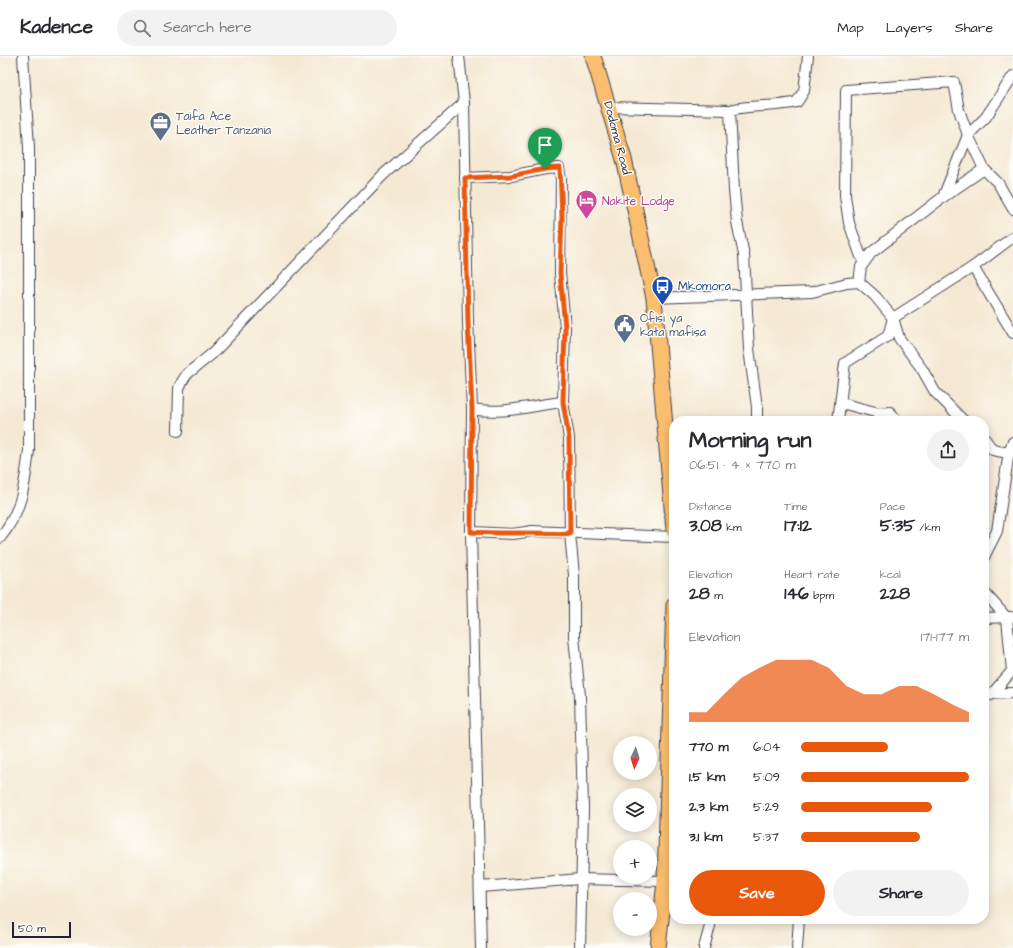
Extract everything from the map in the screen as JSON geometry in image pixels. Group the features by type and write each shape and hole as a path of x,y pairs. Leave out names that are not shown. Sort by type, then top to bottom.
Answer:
{"highway":[{"name":"Dodoma Road","path":"593,56 624,159 654,298 669,472"},
{"path":"658,948 669,840"}],"street":[{"path":"0,538 10,526 24,490 29,450 29,146 23,56"},
{"path":"459,56 464,103 468,322 472,409 471,532 481,948"},
{"path":"609,107 730,110 747,106 769,106 797,102 804,91 808,56"},
{"path":"943,197 968,134 986,117 1013,76"},
{"path":"859,282 863,262 851,229 846,206 844,184 846,90 954,82 959,110 984,169 1010,195 1013,209"},
{"path":"178,431 179,388 187,374 213,353 383,175 464,103"},
{"path":"730,110 734,190 737,222 744,255 745,295 757,416"},
{"path":"465,178 511,176 545,169 560,168 562,217 560,273 565,327 563,402 569,438 570,534 574,575 574,637 580,696 583,807 580,879 580,948"},
{"path":"863,262 877,248 943,197 984,169"},
{"path":"839,416 845,363 888,336 893,318 973,267 1013,237"},
{"path":"973,267 1012,329"},
{"path":"654,298 812,292 847,283 859,282 875,296 893,318 899,338 922,369 936,392 959,416"},
{"path":"472,409 498,412 539,404 563,402"},
{"path":"841,403 859,406 879,412 890,412 894,416"},
{"path":"989,547 997,530 1013,442"},
{"path":"989,445 993,450 1011,453"},
{"path":"471,532 512,534 532,532 669,537"},
{"path":"989,597 1010,618 1012,671 989,694"},
{"path":"989,618 1010,618"},
{"path":"989,695 1013,694"},
{"path":"480,887 580,879 665,881"},
{"path":"704,948 710,924"},
{"path":"797,948 799,924"}],"place":[{"name":"Taifa Ace Leather Tanzania","path":"161,142"},
{"name":"Nakite Lodge","path":"586,220"},
{"name":"Mkomora","path":"662,306"},
{"name":"Ofisi ya kata mafisa","path":"624,344"}],"route":[{"path":"560,168 561,178 562,217 560,273 565,327 563,402 569,438 568,475 570,534 532,532 512,534 471,532 472,409 468,322 468,231 465,178 511,176 545,169 560,168"}]}
